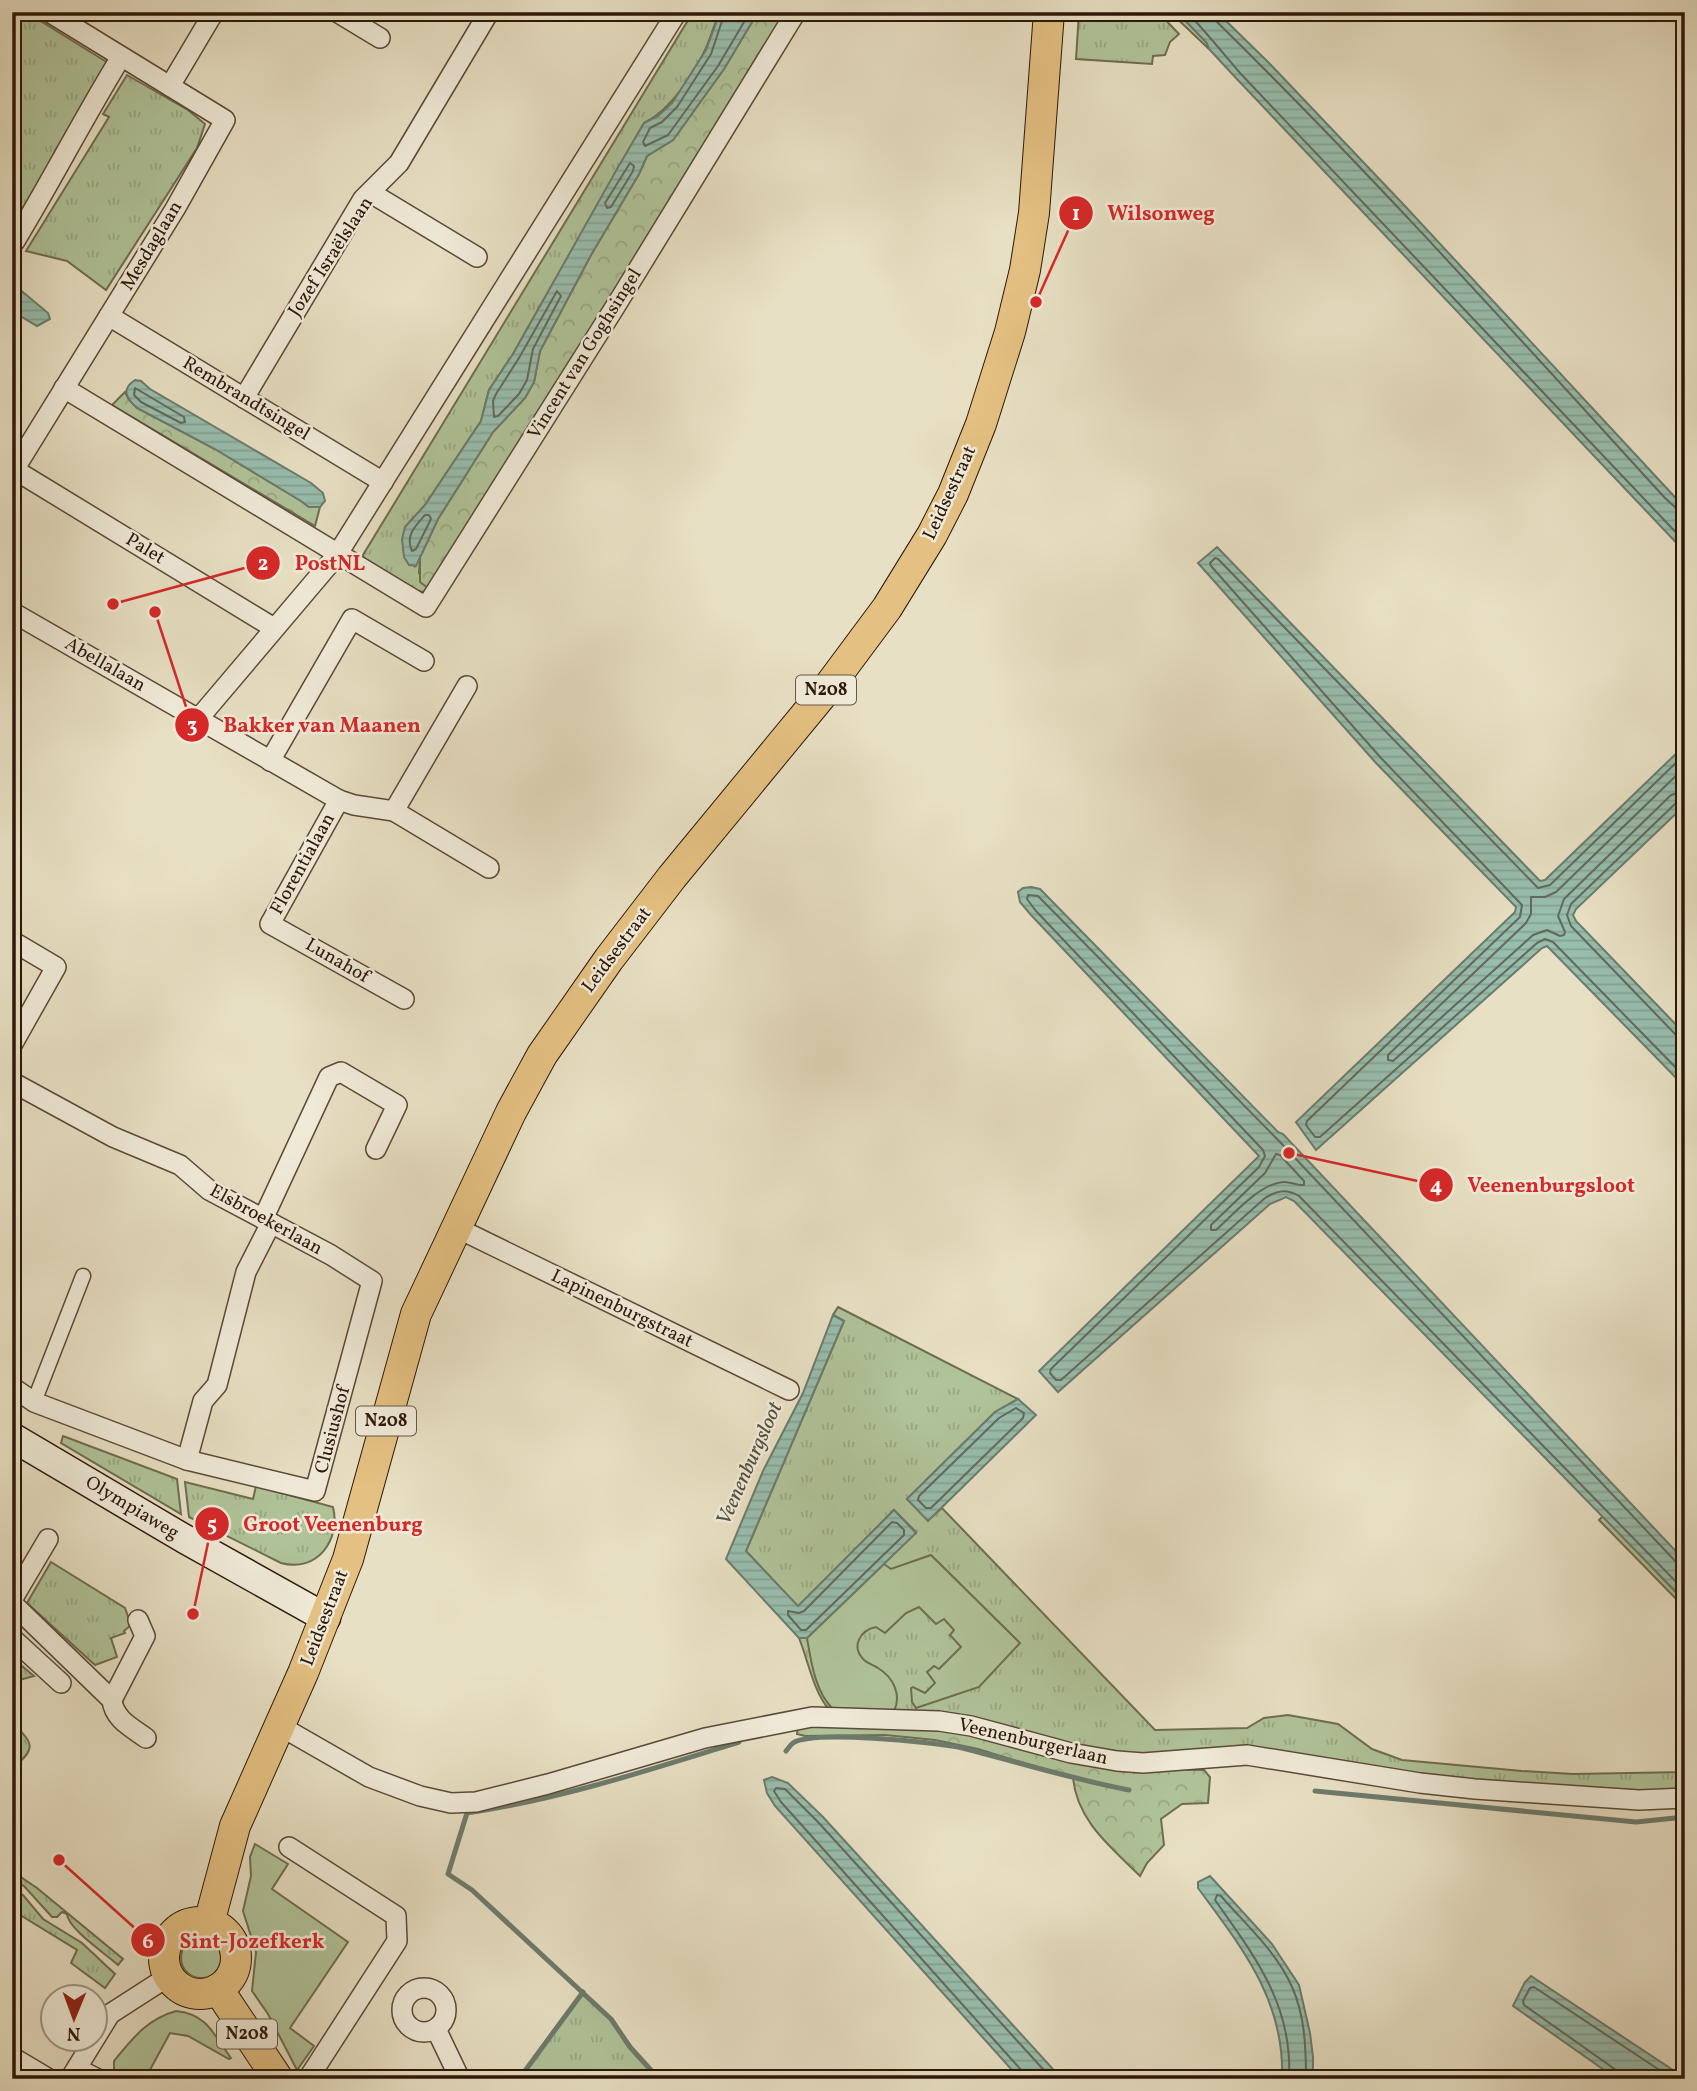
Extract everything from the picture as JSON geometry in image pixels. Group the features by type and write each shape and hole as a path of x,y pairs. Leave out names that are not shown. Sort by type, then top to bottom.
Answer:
{"main road":[{"name":"Leidsestraat","path":"209,1923 235,1826 326,1618 356,1537 402,1357 416,1314 511,1112 555,1035 664,887 862,644 910,573 953,494 988,401 1010,332 1025,270 1034,213 1049,12"},
{"name":"Olympiaweg","path":"12,1437 183,1538 326,1618"},
{"path":"169,1976 164,1965 168,1941 185,1925 209,1923 225,1932 235,1948 235,1967 226,1984 218,1989"},
{"name":"N208","path":"169,1976 180,1988 194,1994 218,1989 278,2079"}],"street":[{"name":"Mesdaglaan","path":"13,471 175,209 225,120 49,12"},
{"path":"170,86 214,12"},
{"path":"337,12 380,38"},
{"name":"Jozef Israëlslaan","path":"244,398 363,199 399,163 489,12"},
{"path":"199,718 337,555 677,12"},
{"name":"Vincent van Goghsingel","path":"337,555 426,607 796,12"},
{"path":"15,241 121,57"},
{"path":"371,193 477,257"},
{"name":"Rembrandtsingel","path":"109,316 383,482"},
{"path":"64,388 337,555"},
{"name":"Palet","path":"13,471 275,628"},
{"name":"Abellalaan","path":"12,612 199,718"},
{"path":"270,761 352,620 424,661"},
{"path":"394,811 467,686"},
{"name":"Florentialaan","path":"199,718 339,800 270,924"},
{"path":"339,800 394,811 489,868"},
{"name":"Lunahof","path":"270,924 404,999"},
{"path":"12,941 56,967 12,1045"},
{"path":"187,1460 203,1401 217,1385 246,1272 329,1077 341,1072 397,1105 376,1149"},
{"name":"Elsbroekerlaan","path":"12,1082 113,1137 180,1165 209,1190 372,1281"},
{"name":"Lapinenburgstraat","path":"455,1227 789,1390"},
{"path":"34,1402 83,1276"},
{"name":"Clusiushof","path":"12,1387 34,1402 187,1460 315,1491 372,1281"},
{"path":"48,1539 12,1602 112,1700"},
{"path":"138,1620 145,1636 112,1700 113,1710 120,1719 146,1738"},
{"path":"12,1638 61,1683"},
{"name":"Veenenburgerlaan","path":"280,1726 369,1777 420,1796 451,1803 476,1802 705,1738 812,1717 939,1721 971,1726 1071,1754 1117,1762 1143,1763 1247,1755 1420,1783 1475,1789 1639,1800 1685,1798"},
{"path":"289,1847 396,1916 397,1941 308,2079"},
{"path":"99,2079 74,2074 110,2014 169,1976"},
{"path":"436,2029 460,2079"},
{"path":"12,2057 49,2079"}],"green space":[{"path":"12,12 26,12 113,66 12,229"},
{"path":"693,12 720,12 695,69 672,101 644,123 513,354 489,390 481,421 425,505 405,527 415,566 420,557 419,573 428,588 423,592 413,590 364,559 363,555"},
{"path":"758,12 789,12 428,588 420,582 420,557 438,519 493,432 525,398 534,382 540,351 647,156 673,140 724,69"},
{"path":"1079,12 1158,12 1179,34 1170,42 1165,55 1153,56 1152,64 1076,59"},
{"path":"1170,12 1177,12 1207,43 1209,49"},
{"path":"127,75 188,110 205,124 197,148 106,290 67,261 26,251 109,117 103,114"},
{"path":"125,392 137,408 215,449 309,507 320,507 315,526 112,405"},
{"path":"838,1307 1018,1399 995,1412 907,1499 928,1520 942,1508 1155,1730 1247,1728 1264,1718 1288,1715 1338,1724 1372,1749 1402,1760 1573,1774 1685,1772 1685,1791 1653,1793 1151,1756 830,1711 815,1686 799,1638 807,1638 916,1532 894,1510 798,1607 746,1551 844,1321 833,1315"},
{"path":"63,1436 177,1479 181,1514 61,1443"},
{"path":"185,1482 253,1499 256,1486 333,1507 335,1519 330,1542 324,1551 305,1563 281,1563 189,1517"},
{"path":"1603,1516 1685,1602 1685,1608 1599,1520"},
{"path":"931,1555 1020,1643 979,1687 916,1708 912,1702 911,1688 925,1693 935,1683 927,1672 934,1666 939,1669 961,1647 950,1635 954,1630 944,1619 936,1624 919,1607 906,1613 885,1633 876,1627 866,1631 859,1639 860,1655 883,1672 895,1687 897,1699 894,1711 833,1709 818,1685 807,1638 884,1564 891,1569"},
{"path":"51,1562 125,1608 131,1625 125,1633 111,1638 117,1657 95,1665 27,1603"},
{"path":"17,1661 34,1676 12,1682 12,1668"},
{"path":"12,1723 25,1736 30,1746 26,1756 12,1768"},
{"path":"798,1726 936,1728 1134,1769 1204,1770 1210,1777 1208,1803 1182,1804 1161,1819 1164,1845 1147,1863 1140,1876 1107,1844 1088,1820 1076,1793 1073,1778 978,1749 935,1740 885,1735 805,1736 797,1734"},
{"path":"255,1844 288,1864 272,1889 348,1942 290,2028 314,2046 297,2070 268,2014 252,1991 256,1952 243,1911 251,1876 250,1857"},
{"path":"12,1871 37,1888 123,1959 118,1965 80,1934 67,1914 62,1912 57,1917 52,1917 24,1886 12,1880"},
{"path":"12,1888 23,1895 43,1919 82,1943 115,1974 108,1984 97,1982 71,1963 77,1950 12,1910"},
{"path":"201,1938 209,1939 215,1944 220,1950 220,1966 215,1972 209,1977 201,1978 193,1977 187,1972 182,1966 181,1958 182,1950 187,1944 193,1939"},
{"path":"583,1992 611,2019 630,2047 659,2079 519,2079"},
{"path":"176,2011 203,2021 231,2058 188,2036 170,2033 145,2079 127,2079 114,2071 114,2061 141,2031 157,2019"}],"water":[{"path":"720,12 758,12 724,69 673,140 647,156 540,351 534,382 525,398 493,432 438,519 416,566 409,565 404,557 402,539 405,527 425,505 481,421 489,390 513,354 617,169 644,123 658,116 672,103 706,50"},
{"path":"1177,12 1217,12 1404,205 1685,508 1685,552 1235,77"},
{"path":"12,283 48,313 50,319 37,326 12,311"},
{"path":"135,380 141,381 150,389 311,483 323,493 325,501 320,507 309,507 215,449 137,408 127,394 128,387"},
{"path":"1217,547 1540,881 1545,880 1685,745 1685,805 1576,909 1573,915 1685,1034 1685,1087 1547,946 1316,1150 1296,1122 1515,912 1516,907 1376,763 1198,563"},
{"path":"1031,887 1040,889 1278,1132 1283,1134 1685,1561 1685,1601 1294,1201 1286,1197 1270,1204 1058,1392 1039,1371 1259,1156 1031,915 1020,902 1018,892"},
{"path":"833,1315 844,1321 746,1551 798,1606 894,1510 916,1533 807,1638 799,1638 726,1559 763,1471 803,1393"},
{"path":"1018,1399 1036,1415 928,1521 907,1499 995,1412"},
{"path":"772,1777 788,1783 823,1817 1062,2079 1020,2079 775,1806 767,1793 764,1780"},
{"path":"1210,1876 1272,1944 1299,1985 1310,2033 1313,2079 1282,2079 1276,2024 1258,1976 1198,1888 1198,1882"},
{"path":"1531,1976 1685,2079 1617,2079 1513,2006"}],"waterway":[{"path":"786,1751 793,1743 823,1737 924,1742 958,1747 1129,1790"},
{"path":"659,2079 630,2047 611,2019 472,1890 448,1874 467,1813 571,1792 739,1742"},
{"path":"1315,1791 1636,1822 1685,1817"},
{"path":"519,2079 583,1992"}],"place":[{"name":"Wilsonweg","path":"1036,302"},
{"name":"PostNL","path":"113,604"},
{"name":"Bakker van Maanen","path":"155,612"},
{"name":"Veenenburgsloot","path":"1289,1153"},
{"name":"Groot Veenenburg","path":"193,1614"},
{"name":"Sint-Jozefkerk","path":"59,1860"}]}
